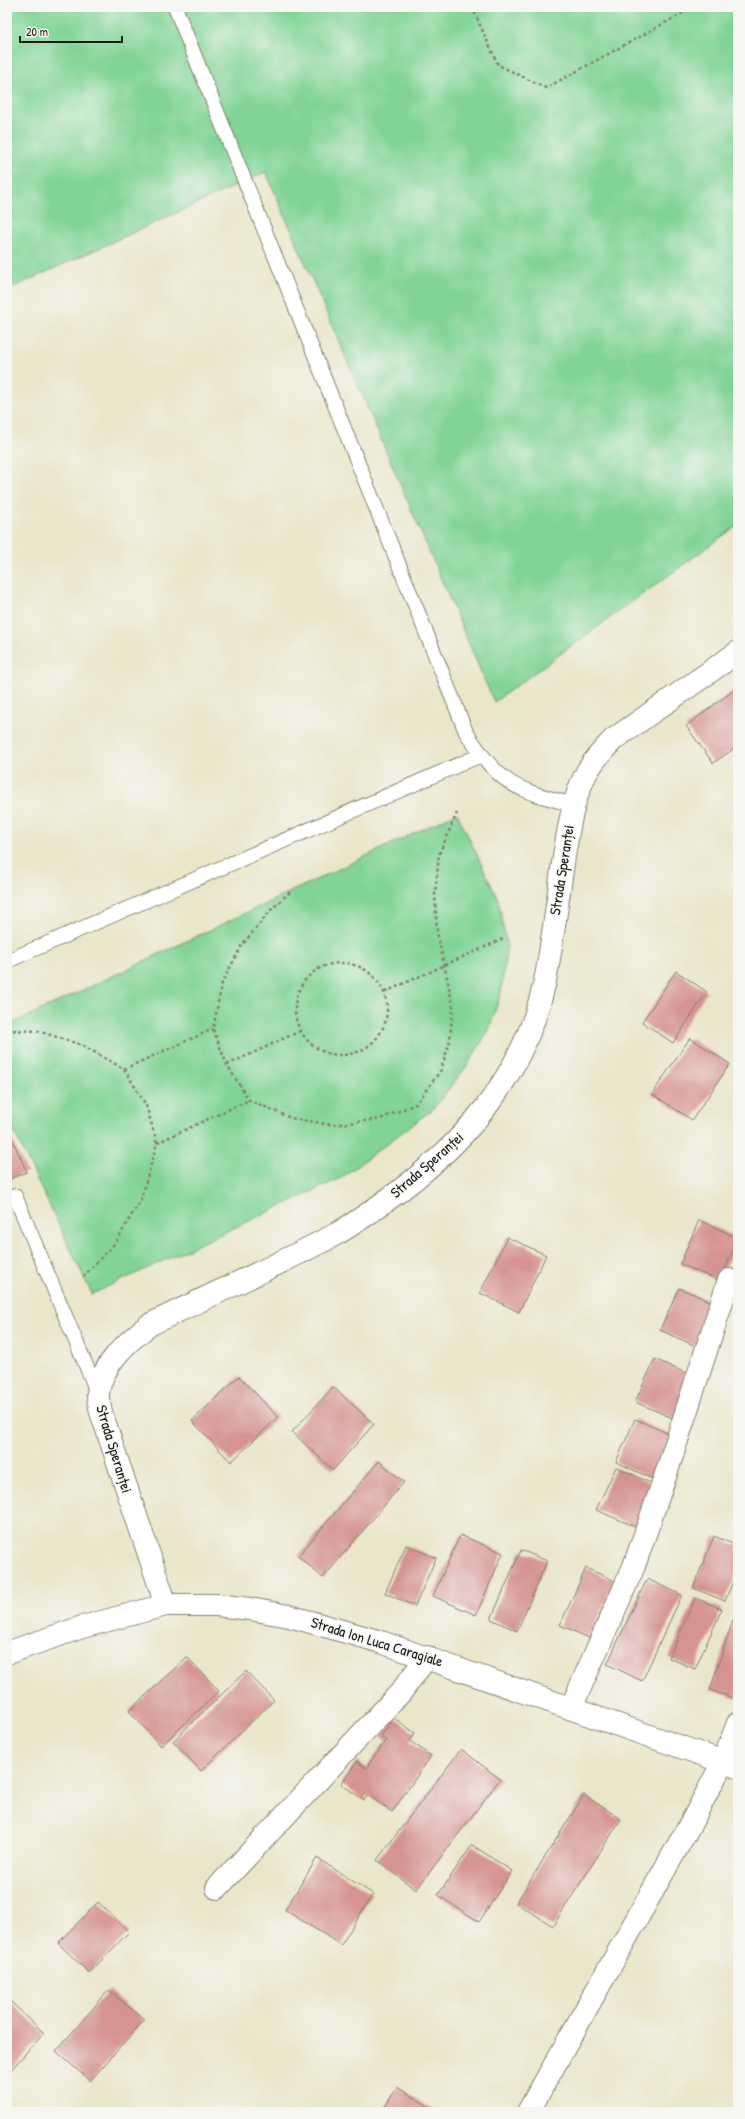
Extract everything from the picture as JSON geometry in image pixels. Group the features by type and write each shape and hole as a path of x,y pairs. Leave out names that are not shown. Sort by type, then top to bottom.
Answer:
{"street":[{"name":"Strada Speranței","path":"166,1605 101,1412 98,1394 107,1368 127,1342 149,1325 339,1232 382,1204 421,1174 456,1143 486,1109 507,1079 520,1053 536,1013 547,972 569,826 574,805 588,772 597,756 614,739 738,652"},
{"path":"571,1708 634,1566 665,1477 729,1280"},
{"name":"Strada Ion Luca Caragiale","path":"7,1653 82,1627 130,1613 166,1605 217,1605 289,1616 427,1657 730,1764"},
{"path":"217,1888 401,1692 427,1657"},
{"path":"528,2112 641,1914 730,1764 738,1723"}],"lane":[{"path":"175,7 466,732 481,755 506,782 527,792 574,805"},
{"path":"7,961 481,755"},
{"path":"15,1196 98,1394"}],"path":[{"path":"472,7 498,65 546,88 694,7"},
{"path":"290,892 271,910 242,945 222,983 212,1028 227,1065 249,1100 291,1118 332,1126 380,1119 416,1104 441,1070 450,1040 453,1006 437,932 435,894 439,854 457,813"},
{"path":"385,992 505,938"},
{"path":"337,962 352,963 366,969 377,979 385,992 388,1008 386,1023 379,1037 367,1048 353,1054 338,1056 322,1052 309,1043 300,1031 295,1016 295,1001 300,986 310,974 322,966 337,962"},
{"path":"124,1069 212,1028"},
{"path":"7,1030 38,1031 82,1045 124,1069 146,1105 157,1143 141,1199 116,1242 84,1277"},
{"path":"227,1065 300,1031"},
{"path":"157,1143 249,1100"}],"green space":[{"path":"7,7 738,7 738,525 494,702 266,172 7,290"},
{"path":"457,813 498,899 507,946 501,992 489,1030 466,1067 433,1109 341,1178 92,1294 7,1117 7,1026"}],"building":[{"path":"738,687 738,746 713,763 686,726"},
{"path":"676,971 707,992 673,1043 642,1022"},
{"path":"690,1038 730,1064 692,1120 652,1094"},
{"path":"7,1128 27,1172 7,1180"},
{"path":"699,1220 738,1238 720,1281 680,1264"},
{"path":"507,1237 546,1255 519,1312 480,1293"},
{"path":"679,1288 719,1305 700,1348 660,1330"},
{"path":"655,1359 694,1377 675,1419 635,1402"},
{"path":"239,1376 278,1417 231,1462 192,1421"},
{"path":"333,1387 374,1424 333,1470 292,1432"},
{"path":"635,1419 674,1436 655,1480 616,1462"},
{"path":"379,1461 404,1482 323,1578 298,1556"},
{"path":"616,1467 655,1485 636,1527 596,1510"},
{"path":"460,1535 503,1553 476,1615 433,1596"},
{"path":"714,1536 738,1546 738,1569 725,1601 693,1588"},
{"path":"406,1545 436,1558 415,1606 385,1593"},
{"path":"521,1550 547,1561 517,1631 491,1619"},
{"path":"586,1568 615,1581 589,1638 560,1625"},
{"path":"647,1579 682,1595 642,1681 607,1664"},
{"path":"695,1598 722,1609 695,1669 669,1658"},
{"path":"733,1620 738,1622 738,1694 736,1699 710,1690"},
{"path":"187,1657 219,1691 161,1746 129,1711"},
{"path":"246,1671 274,1700 201,1771 173,1741"},
{"path":"394,1718 415,1733 410,1741 431,1756 392,1812 368,1795 364,1800 341,1784 357,1761 366,1768 386,1740 381,1736"},
{"path":"461,1749 500,1779 416,1890 377,1860"},
{"path":"584,1795 621,1819 553,1926 516,1903"},
{"path":"472,1845 512,1871 479,1922 438,1895"},
{"path":"317,1858 373,1894 341,1945 285,1910"},
{"path":"98,1902 129,1932 89,1973 58,1943"},
{"path":"109,1990 144,2020 90,2081 56,2051"},
{"path":"11,2002 44,2033 7,2074 7,2007"},
{"path":"397,2087 438,2112 382,2112"}]}
